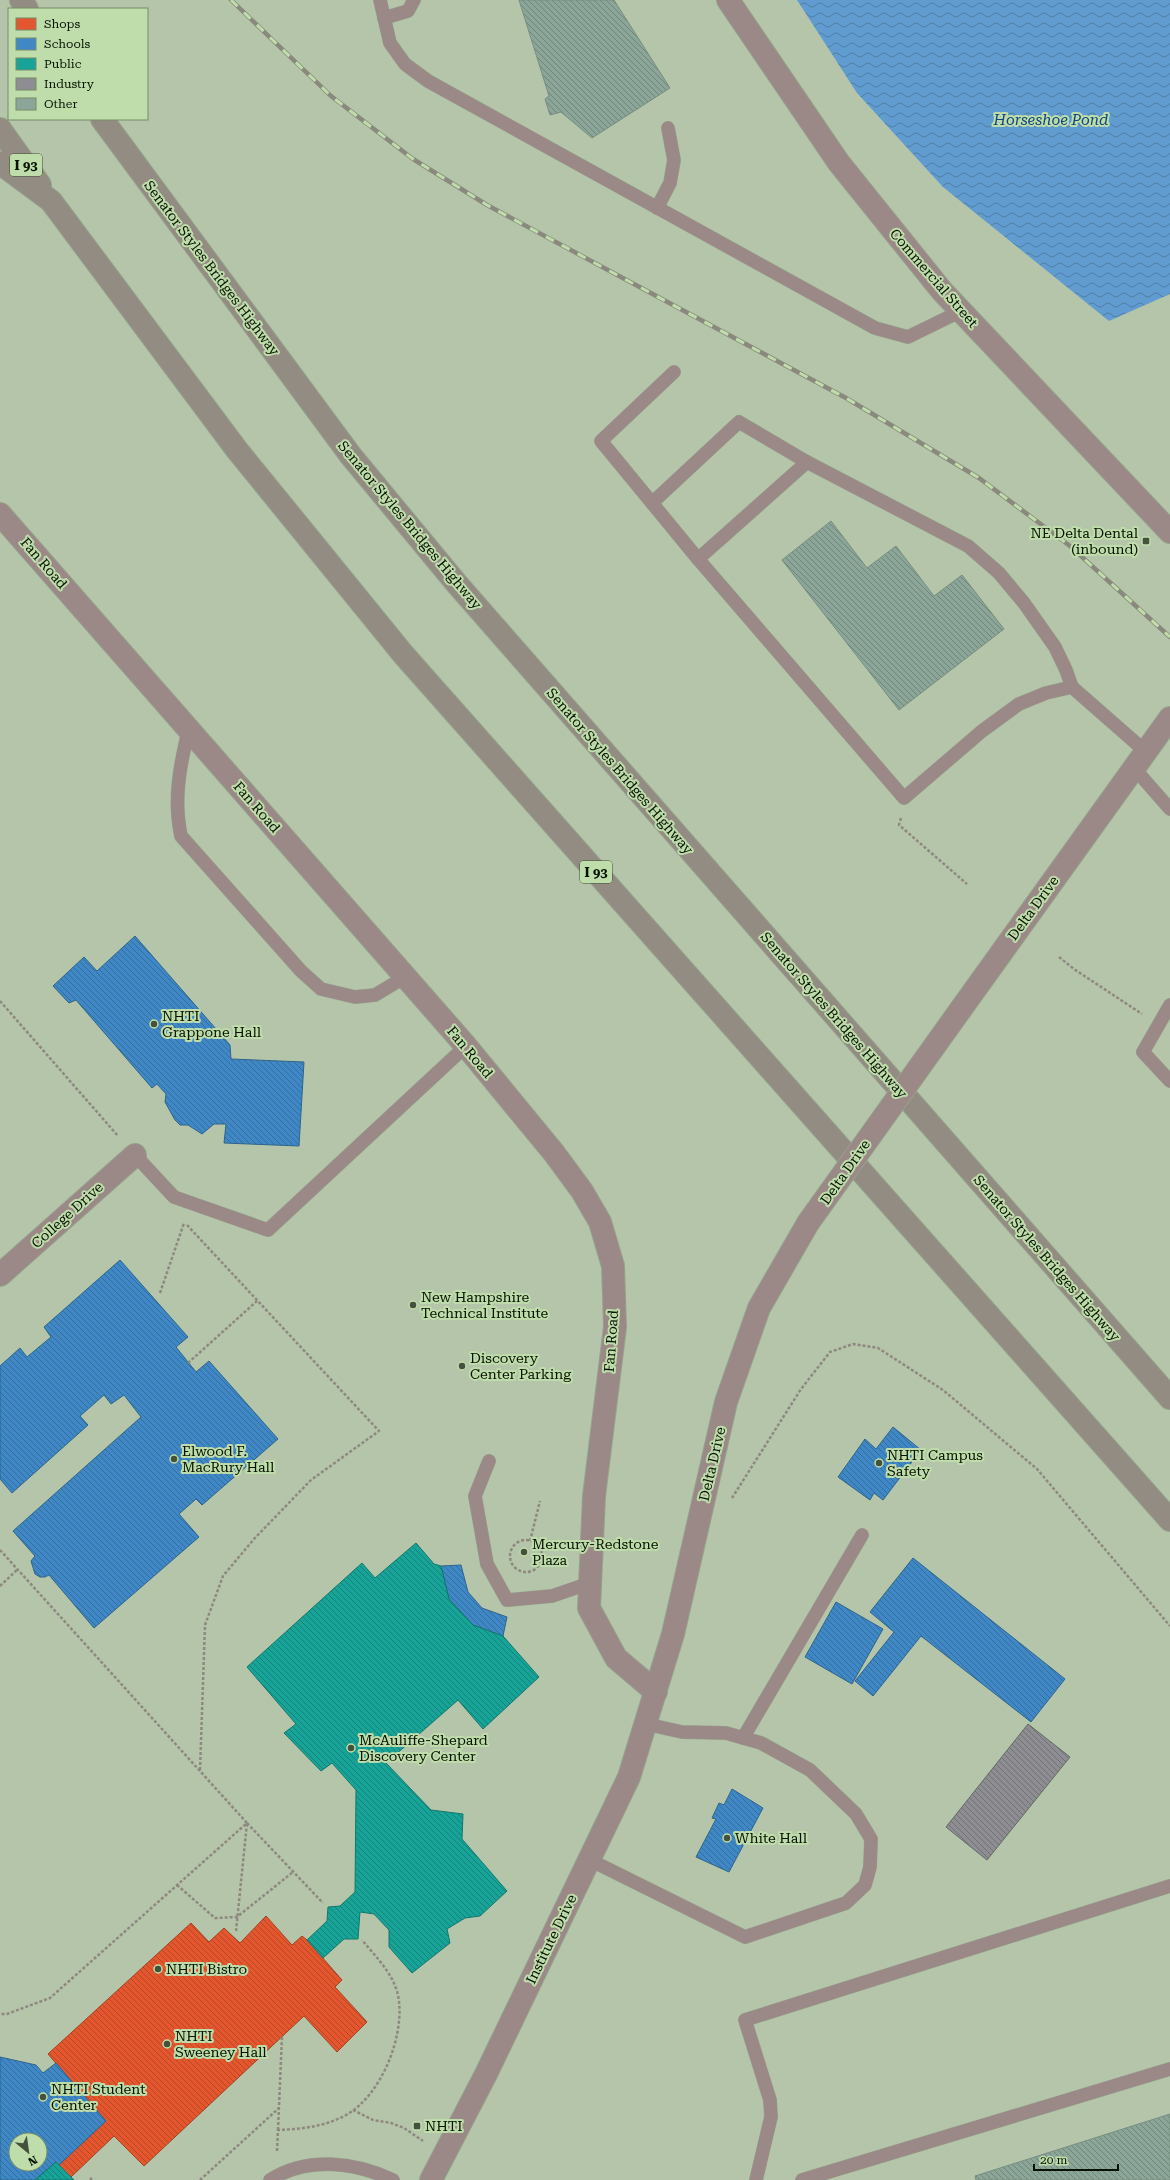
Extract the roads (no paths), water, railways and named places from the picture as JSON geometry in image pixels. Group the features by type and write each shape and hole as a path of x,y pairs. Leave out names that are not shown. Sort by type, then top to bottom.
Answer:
{"highway":[{"name":"Senator Styles Bridges Highway","path":"103,120 351,456 457,584 1170,1398"},
{"name":"I 93","path":"0,129 51,201 237,450 403,654 1170,1520"},
{"path":"0,163 51,201"}],"street":[{"name":"Commercial Street","path":"728,0 839,163 942,291 1170,532"},
{"name":"Fan Road","path":"0,514 466,1046 554,1153 582,1191 600,1222 613,1266 614,1327 594,1496 589,1608 616,1658 656,1692"},
{"name":"Delta Drive","path":"656,1692 673,1634 726,1402 759,1308 808,1223 1170,718"},
{"name":"College Drive","path":"0,1275 135,1154"},
{"name":"Institute Drive","path":"431,2180 447,2153 486,2074 629,1777 656,1692"}],"lane":[{"path":"380,0 390,43 405,64 428,81 875,328 908,337 961,311"},
{"path":"384,18 408,11 414,0"},
{"path":"657,208 670,183 674,160 668,128"},
{"path":"674,372 601,441 698,558 904,798 976,735 1019,704 1046,693 1072,687"},
{"path":"652,502 739,422 807,462 968,546 999,573 1024,603 1055,648 1066,670 1072,687 1140,760 1170,809"},
{"path":"698,558 807,462"},
{"path":"189,728 178,773 176,815 181,836 301,972 321,989 355,997 374,995 405,977"},
{"path":"1170,1005 1143,1052 1170,1081"},
{"path":"135,1154 174,1197 268,1230 466,1046"},
{"path":"489,1461 475,1496 487,1564 507,1600 552,1596 590,1583"},
{"path":"743,1738 862,1535"},
{"path":"590,1860 746,1937 846,1903 866,1885 870,1866 871,1839 856,1814 810,1770 761,1743 726,1733 682,1732 646,1724"},
{"path":"756,2180 771,2116 770,2100 745,2020 1170,1886"},
{"path":"802,2180 1170,2069"},
{"path":"270,2180 287,2171 305,2166 338,2164 360,2167 393,2180"}],"water":[{"name":"Horseshoe Pond","path":"797,0 1170,0 1170,294 1109,321 943,187 857,93"}],"railway":[{"path":"231,0 331,96 413,159 487,205 846,398 979,478 1070,546 1170,637"}],"place":[{"name":"NE Delta Dental (inbound)","path":"1146,541"},
{"name":"NHTI Grappone Hall","path":"154,1024"},
{"name":"New Hampshire Technical Institute","path":"413,1305"},
{"name":"Discovery Center Parking","path":"462,1366"},
{"name":"Elwood F. MacRury Hall","path":"174,1459"},
{"name":"NHTI Campus Safety","path":"879,1463"},
{"name":"Mercury-Redstone Plaza","path":"524,1552"},
{"name":"McAuliffe-Shepard Discovery Center","path":"351,1748"},
{"name":"White Hall","path":"727,1838"},
{"name":"NHTI Bistro","path":"158,1969"},
{"name":"NHTI Sweeney Hall","path":"167,2044"},
{"name":"NHTI Student Center","path":"43,2097"},
{"name":"NHTI","path":"417,2126"}]}
